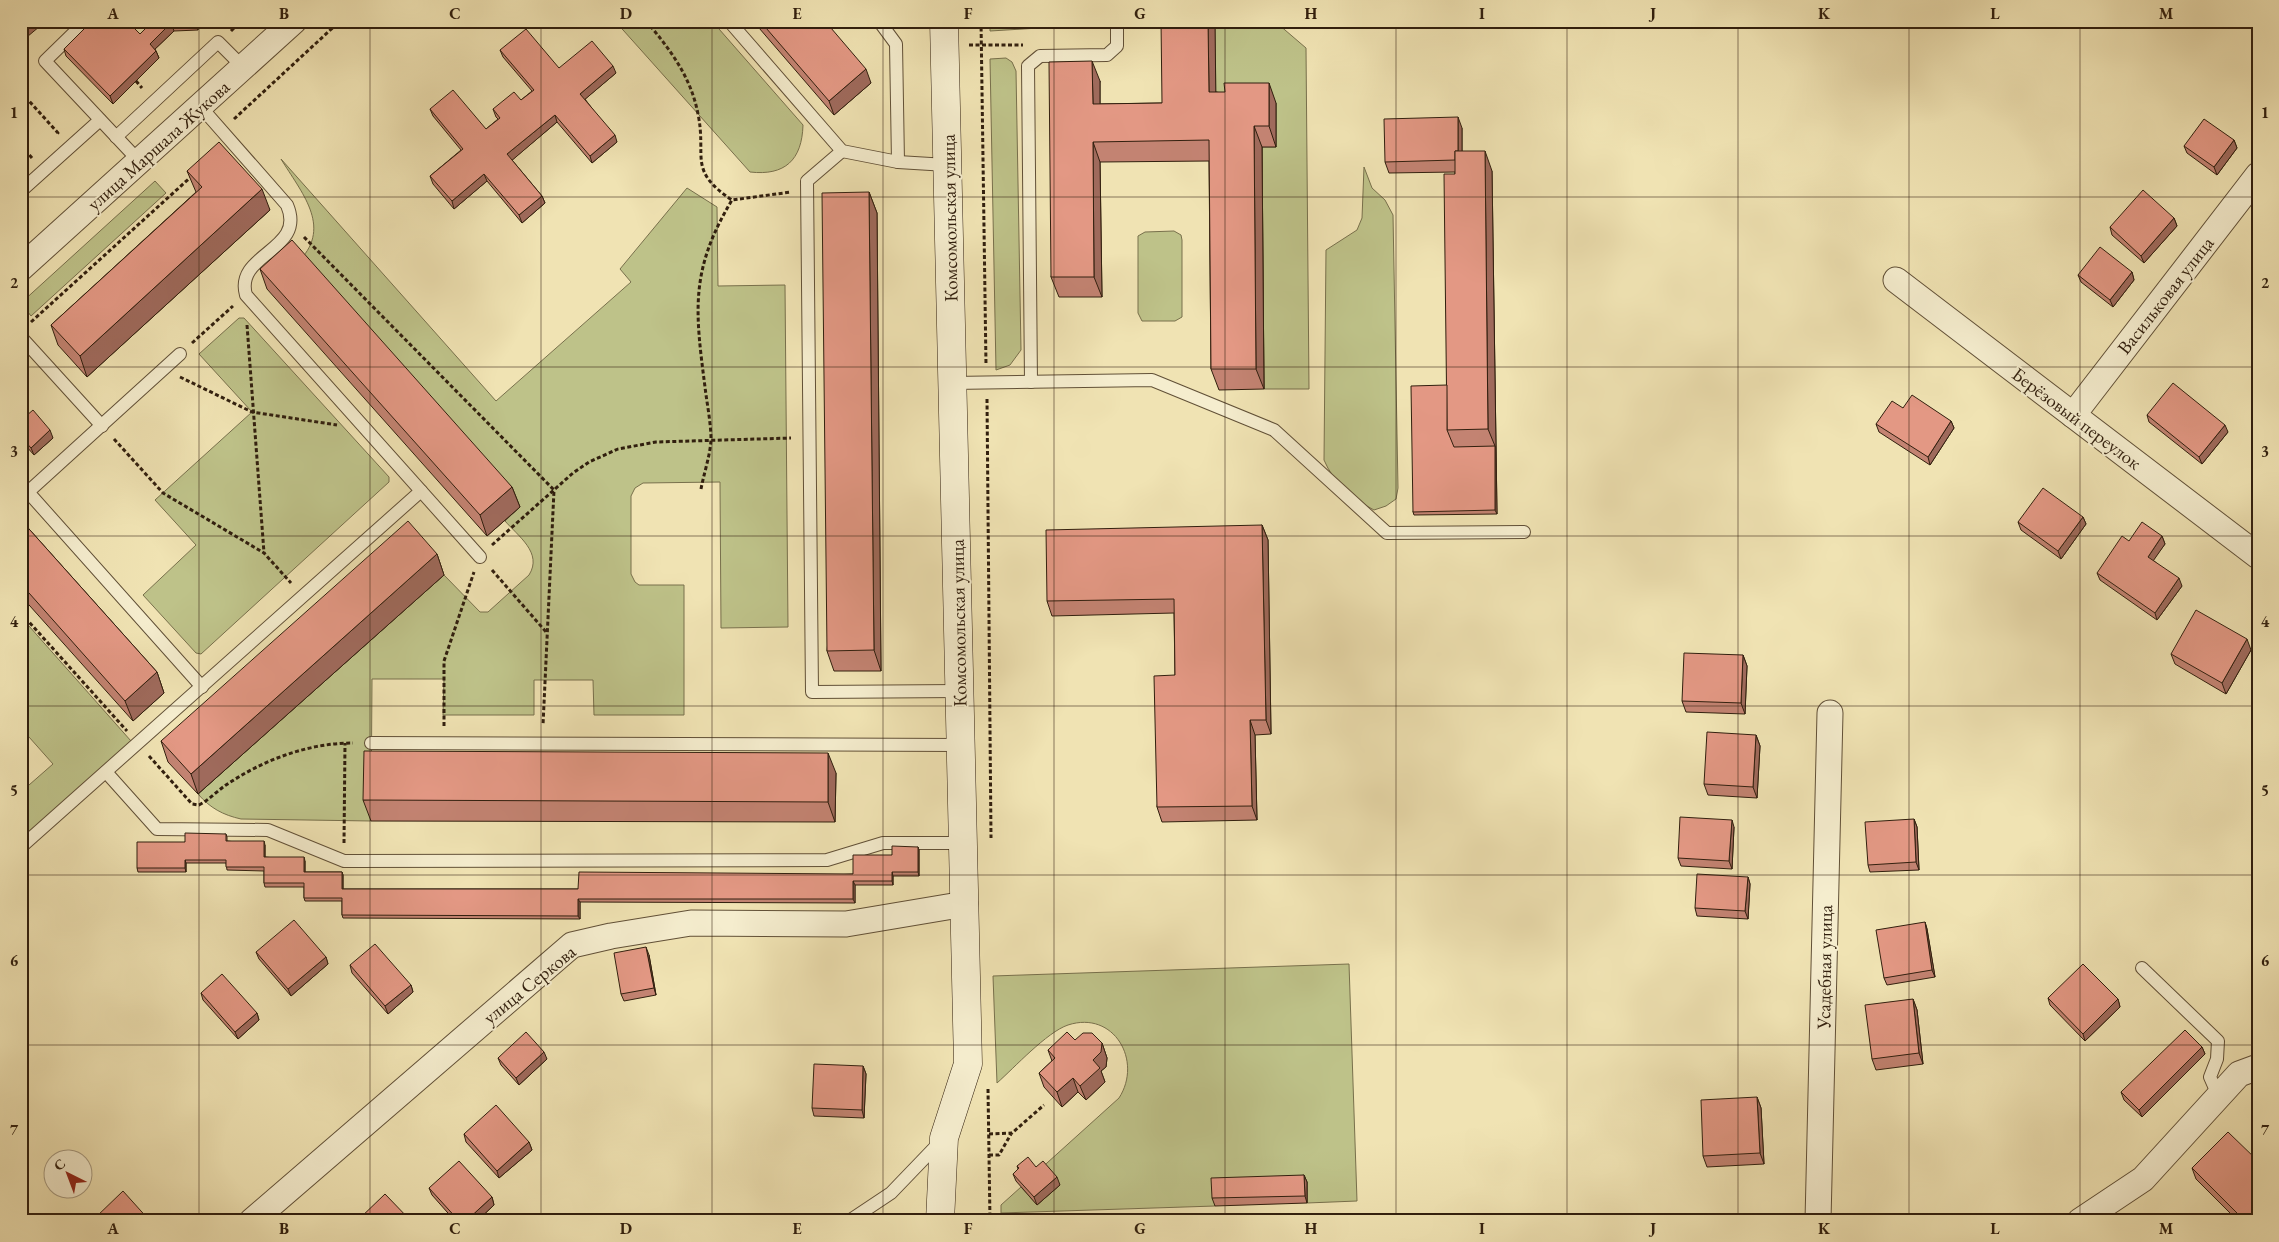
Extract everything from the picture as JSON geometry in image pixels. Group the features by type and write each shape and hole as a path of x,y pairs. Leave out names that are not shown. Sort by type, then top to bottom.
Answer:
{"street":[{"name":"улица Маршала Жукова","path":"21,268 294,21"},
{"name":"Комсомольская улица","path":"940,1221 944,1138 968,1064 944,21"},
{"name":"Васильковая улица","path":"2073,415 2258,175"},
{"name":"Берёзовый переулок","path":"1896,280 2258,556"},
{"name":"Усадебная улица","path":"1818,1221 1830,713"},
{"name":"улица Серкова","path":"252,1221 572,945 611,936 691,924 846,924 965,904"},
{"path":"2080,1221 2143,1179 2238,1074 2258,1067"}],"lane":[{"path":"86,21 45,61 139,161"},
{"path":"729,21 842,152 898,162 947,165"},
{"path":"879,21 896,44 898,162"},
{"path":"1031,382 1028,66 1040,56 1107,55 1117,46 1117,21"},
{"path":"116,137 218,42 243,67"},
{"path":"200,106 287,205 291,215 291,224 287,236 249,270 245,278 246,294 480,557"},
{"path":"21,191 100,120"},
{"path":"842,152 807,181 812,692 960,691"},
{"path":"21,337 102,426"},
{"path":"180,354 28,492 202,686"},
{"path":"952,383 1152,380 1274,430 1387,533 1524,532"},
{"path":"21,847 421,491"},
{"path":"371,743 961,745"},
{"path":"106,772 158,829 268,830 344,861 827,860 883,843 963,843"},
{"path":"2142,968 2218,1041 2217,1059 2210,1077 2218,1095"},
{"path":"849,1221 891,1193 944,1138"}],"path":[{"path":"224,133 238,114 340,21"},
{"path":"646,21 669,47 686,75 698,114 700,159 705,175 714,188 732,200 794,191 807,181"},
{"path":"981,21 990,844"},
{"path":"21,92 58,133 51,139"},
{"path":"26,162 38,151"},
{"path":"28,324 196,172"},
{"path":"701,489 711,440 697,326 699,282 706,252 719,222 732,200"},
{"path":"291,224 554,490 542,743"},
{"path":"180,354 246,294"},
{"path":"246,294 252,412 264,553"},
{"path":"164,368 252,412 366,430"},
{"path":"102,426 163,493 264,553 303,596"},
{"path":"444,743 444,661 480,557 554,490 589,462 618,449 656,442 810,438"},
{"path":"480,557 547,633"},
{"path":"21,613 192,804 199,806 249,771 282,756 318,746 371,743"},
{"path":"344,861 345,743"},
{"path":"988,1084 990,1221"},
{"path":"989,1155 999,1155 1012,1133 1044,1105"},
{"path":"989,1134 1012,1133"}],"green space":[{"path":"615,21 712,21 803,125 802,137 795,156 782,168 762,173 750,172"},
{"path":"990,21 1087,21 1072,26 990,31"},
{"path":"1215,21 1278,21 1278,24 1306,48 1309,389 1264,389 1262,147 1276,147 1216,112"},
{"path":"1006,58 1012,62 1016,71 1021,350 1010,365 996,370 990,59"},
{"path":"281,159 496,401 631,282 620,269 687,188 717,207 718,286 785,285 788,627 721,628 720,482 643,483 635,488 631,496 631,574 639,585 684,585 684,715 594,715 593,680 534,680 534,715 443,715 444,679 372,679 371,821 241,819 217,810 207,803 198,794 444,575 480,612 488,612 529,575 533,567 533,559 527,545 505,521 520,507 300,260 309,247 313,235 313,222 304,196"},
{"path":"1364,167 1372,188 1385,200 1393,215 1398,488 1396,499 1386,506 1374,510 1359,501 1338,483 1324,460 1326,250 1357,230 1362,218"},
{"path":"155,181 166,193 31,316 21,303"},
{"path":"1174,231 1181,235 1182,240 1182,317 1175,321 1142,321 1138,313 1138,236 1145,232"},
{"path":"239,318 244,318 389,477 389,482 201,654 196,653 143,595 196,545 155,500 252,412 199,354"},
{"path":"21,617 131,741 21,839 21,792 53,764 21,728"},
{"path":"1349,964 1357,1201 1307,1203 1307,1182 1214,1186 1215,1206 1001,1213 1001,1205 1021,1187 1037,1205 1059,1185 1037,1172 1119,1098 1126,1084 1128,1069 1126,1055 1120,1042 1111,1032 1099,1025 1084,1022 1068,1025 1050,1035 997,1083 993,976"}],"building":[{"path":"92,21 127,21 140,34 150,24 171,23 150,44 156,51 110,96 64,49"},
{"path":"760,21 825,21 866,69 829,101"},
{"path":"1161,21 1208,21 1209,92 1225,92 1224,83 1269,83 1269,126 1254,126 1256,369 1211,369 1209,140 1093,142 1094,277 1051,277 1049,62 1092,61 1093,104 1162,103"},
{"path":"526,29 559,68 592,41 613,66 580,94 615,135 590,156 555,115 507,154 542,196 519,215 484,174 452,201 430,176 463,149 430,109 453,90 486,129 500,118 493,109 514,92 521,100 534,90 500,50"},
{"path":"1458,117 1458,151 1455,151 1455,160 1385,162 1384,119"},
{"path":"2204,119 2234,140 2214,167 2184,146"},
{"path":"219,142 262,189 80,356 51,325 202,187 187,171"},
{"path":"1455,151 1485,151 1488,429 1447,430 1444,174 1455,174"},
{"path":"2143,190 2174,218 2141,256 2110,227"},
{"path":"869,192 874,650 827,651 822,193"},
{"path":"292,240 512,487 480,515 260,269"},
{"path":"2100,247 2132,272 2110,300 2078,275"},
{"path":"2173,383 2225,425 2199,457 2147,415"},
{"path":"1447,385 1447,430 1454,447 1495,446 1495,510 1413,512 1411,386"},
{"path":"1912,395 1951,421 1928,457 1876,424 1892,401 1903,408"},
{"path":"33,410 50,430 31,448 23,439 21,440 21,411 26,416"},
{"path":"2043,488 2083,517 2058,551 2018,522"},
{"path":"21,520 157,672 125,701 21,584"},
{"path":"408,521 437,554 191,774 161,741"},
{"path":"2142,522 2162,536 2148,557 2179,578 2155,613 2097,573 2122,536 2129,541"},
{"path":"1262,525 1266,720 1250,720 1252,806 1157,807 1154,676 1175,675 1174,599 1047,601 1046,530"},
{"path":"2196,610 2247,639 2222,683 2171,654"},
{"path":"1684,653 1743,655 1741,703 1682,701"},
{"path":"1707,732 1756,735 1753,787 1704,784"},
{"path":"364,751 828,753 828,802 363,800"},
{"path":"1680,817 1732,820 1729,861 1678,858"},
{"path":"1914,819 1916,862 1868,865 1865,822"},
{"path":"185,833 226,834 226,841 264,841 264,857 304,857 304,872 342,872 342,889 578,889 579,872 853,874 853,855 892,855 892,846 918,847 918,872 892,872 892,881 853,881 853,899 578,899 578,916 342,915 342,898 304,898 304,883 264,883 264,867 226,867 226,860 185,860 185,868 137,868 137,842 185,842"},
{"path":"1697,874 1748,877 1745,911 1695,908"},
{"path":"294,920 326,957 288,989 256,952"},
{"path":"1925,922 1932,970 1884,978 1876,930"},
{"path":"375,944 411,985 385,1006 350,965"},
{"path":"646,947 654,988 621,994 614,953"},
{"path":"2083,964 2118,999 2083,1034 2048,998"},
{"path":"222,974 257,1013 235,1032 201,993"},
{"path":"1913,999 1919,1053 1872,1059 1865,1005"},
{"path":"2185,1030 2202,1047 2139,1110 2121,1092"},
{"path":"526,1032 544,1052 516,1078 498,1058"},
{"path":"1067,1032 1075,1040 1083,1033 1092,1033 1102,1043 1101,1052 1093,1060 1100,1068 1080,1086 1073,1078 1057,1092 1039,1073 1055,1058 1048,1050"},
{"path":"814,1064 863,1066 862,1110 812,1108"},
{"path":"1757,1097 1760,1153 1703,1156 1701,1100"},
{"path":"496,1105 529,1142 497,1171 464,1134"},
{"path":"2228,1132 2258,1161 2258,1219 2256,1221 2245,1221 2192,1168"},
{"path":"1028,1157 1036,1167 1043,1161 1057,1177 1034,1197 1013,1174 1019,1168 1017,1166"},
{"path":"459,1161 492,1197 466,1221 459,1221 429,1188"},
{"path":"1304,1175 1305,1196 1212,1198 1211,1178"},
{"path":"123,1191 150,1221 97,1221 95,1218"},
{"path":"385,1194 411,1221 357,1221"}]}
